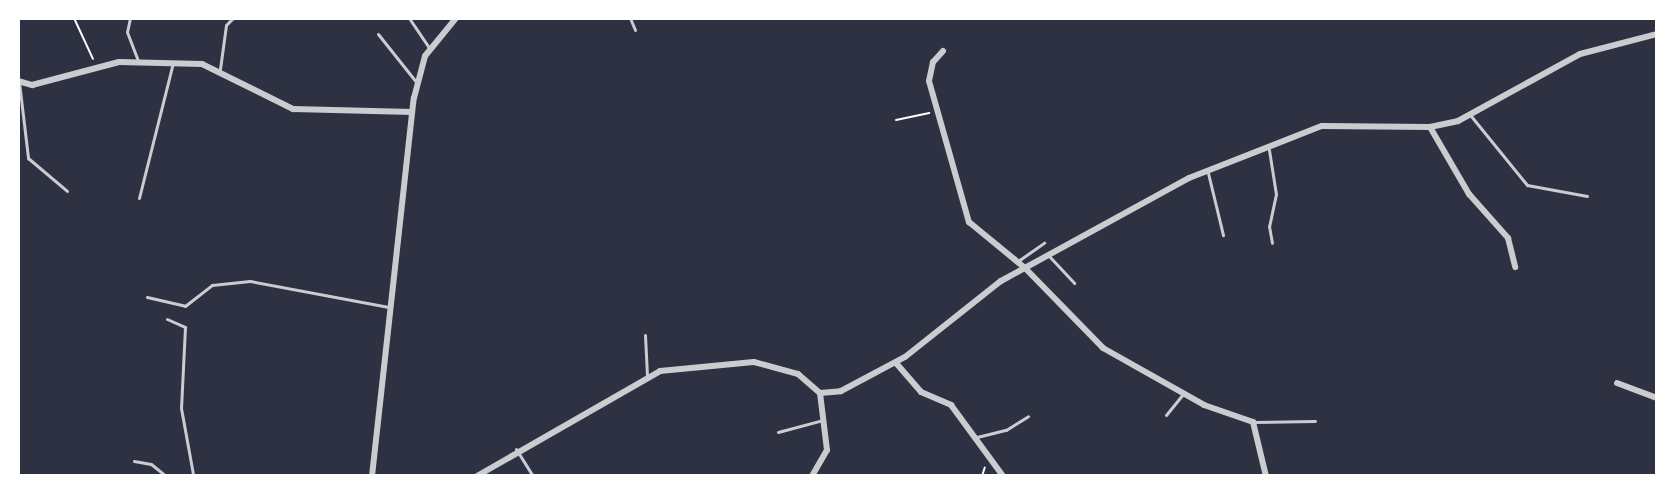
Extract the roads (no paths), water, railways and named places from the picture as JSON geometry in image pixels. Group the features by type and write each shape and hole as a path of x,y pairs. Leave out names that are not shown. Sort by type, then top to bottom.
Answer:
{"street":[{"path":"372,476 417,83 430,49 456,18"},
{"path":"820,393 842,391 896,363 1025,268 1207,171 1340,123 1430,127 1471,116 1580,54 1657,34"},
{"path":"944,51 930,71 937,112 965,217 1018,261 1103,348 1183,394 1252,422 1266,476"},
{"path":"19,81 32,85 98,67 139,63 173,63 220,69 293,109 412,112"},
{"path":"1430,127 1469,195 1508,238 1515,267"},
{"path":"477,476 516,449 647,376 707,362 754,362 798,374 820,393 826,419 827,450 812,476"},
{"path":"896,363 921,392 951,405 1004,476"},
{"path":"1617,383 1657,398"}],"lane":[{"path":"130,18 127,32 139,63"},
{"path":"220,69 226,25 233,18"},
{"path":"410,18 430,49"},
{"path":"630,18 635,30"},
{"path":"378,34 417,83"},
{"path":"139,198 173,63"},
{"path":"19,81 28,158 67,190"},
{"path":"1471,116 1527,185 1587,196"},
{"path":"1269,150 1276,194 1269,226 1272,243"},
{"path":"1207,171 1223,235"},
{"path":"1018,261 1044,243"},
{"path":"1049,256 1074,283"},
{"path":"147,297 185,306 212,285 250,281 391,308"},
{"path":"167,319 185,327 181,408 194,475 187,476"},
{"path":"645,334 647,376"},
{"path":"1166,415 1183,394"},
{"path":"977,437 1006,430 1028,416"},
{"path":"778,432 826,419"},
{"path":"1252,422 1315,421"},
{"path":"516,449 533,476"},
{"path":"134,461 151,464 166,476"}]}
